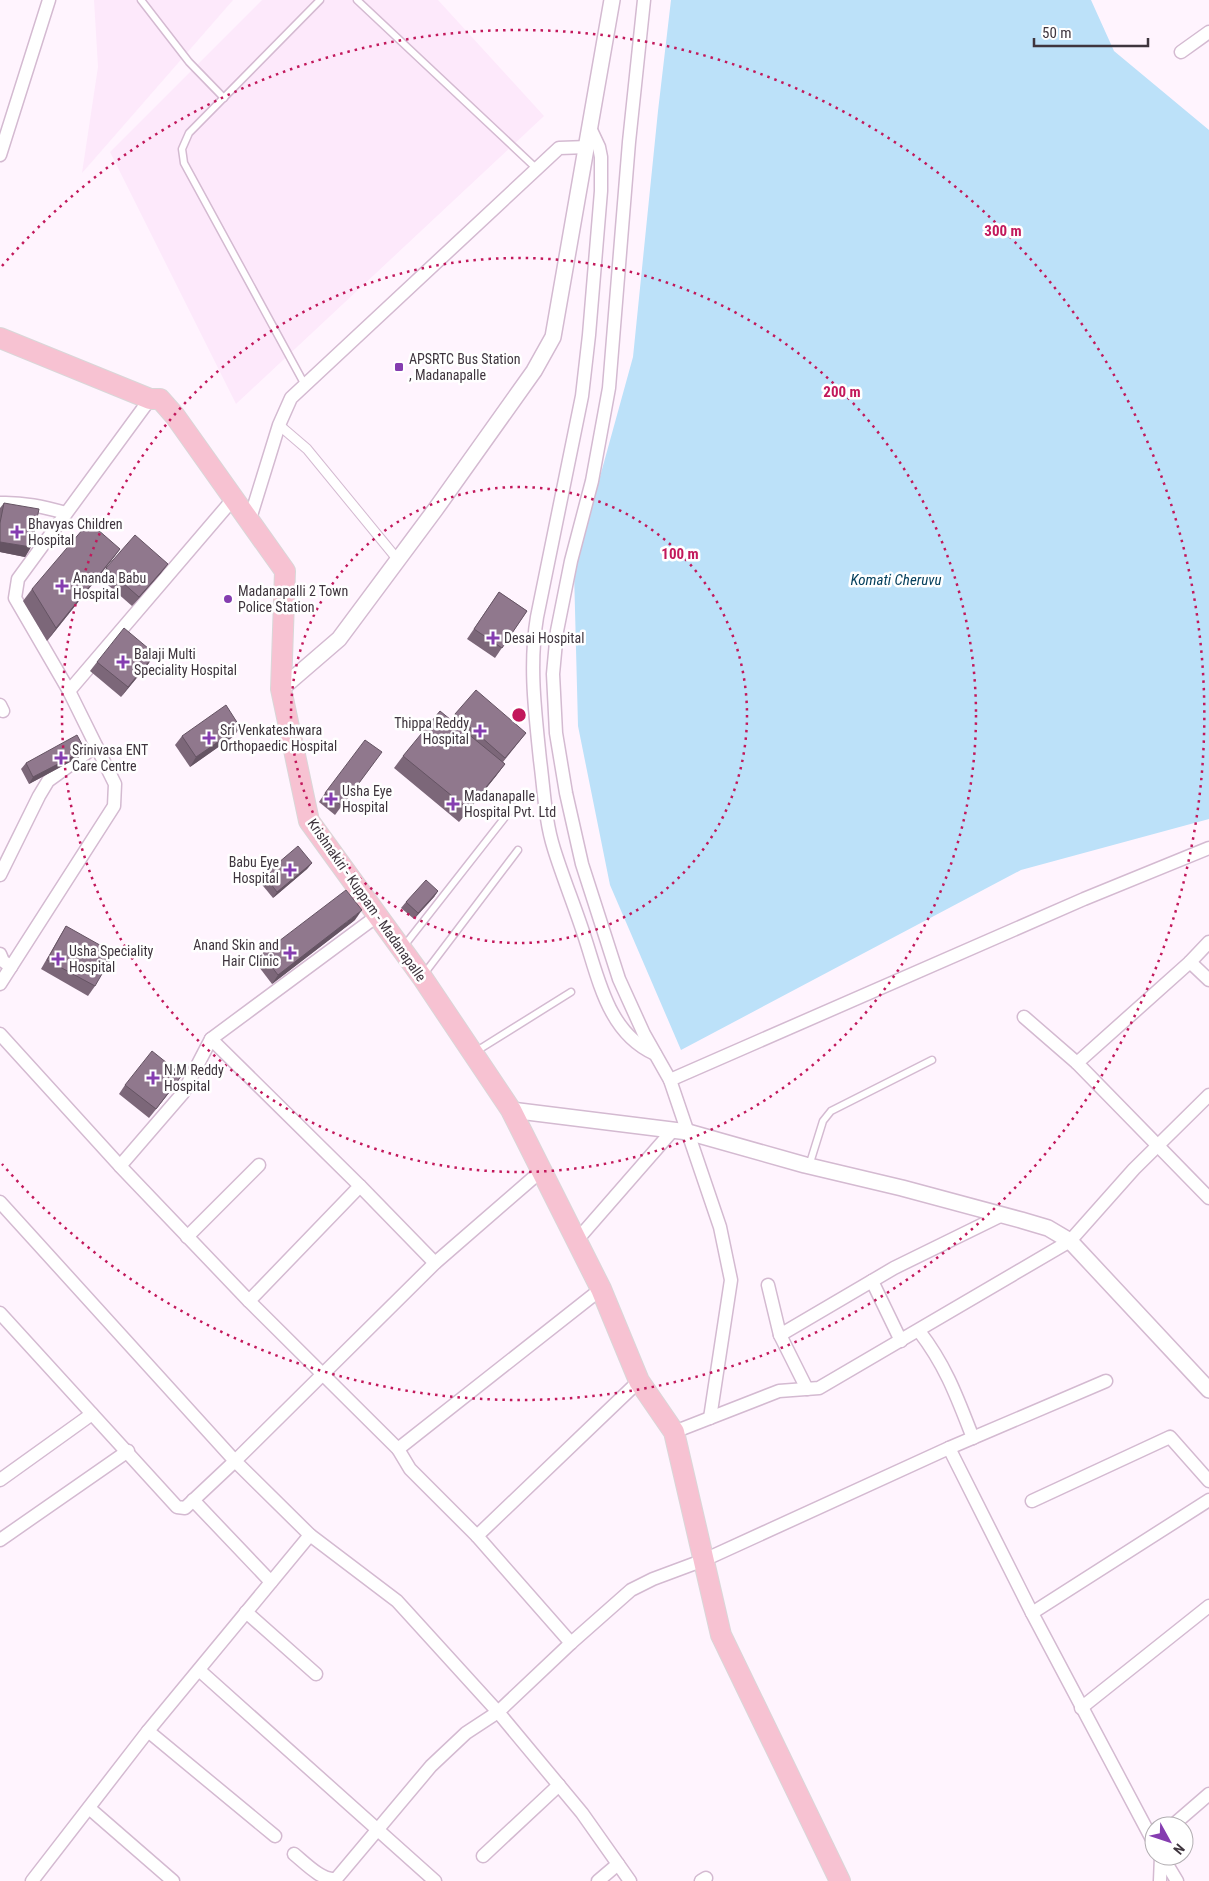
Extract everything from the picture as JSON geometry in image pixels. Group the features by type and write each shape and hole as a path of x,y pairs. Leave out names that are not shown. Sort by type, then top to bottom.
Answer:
{"main road":[{"name":"Krishnakiri - Kuppam - Madanapalle","path":"0,338 150,399 160,399 175,416 285,571 281,689 309,821 422,977 511,1110 601,1289 639,1381 674,1432"},
{"path":"674,1432 722,1634 840,1881"}],"street":[{"path":"0,155 49,0"},
{"path":"281,689 339,639 534,371 553,337 591,130 612,0"},
{"path":"644,0 628,142 609,388 592,481 558,622 553,674 556,733 564,784 582,864 619,979 655,1054 670,1080 720,1227 731,1280 710,1418"},
{"path":"1181,52 1209,32"},
{"path":"591,130 599,147 601,157 601,191 589,335 582,396 536,617 532,644 531,675 546,810 554,848 610,1010 628,1037 640,1047 655,1054"},
{"path":"249,522 279,425 291,398 559,148 588,147"},
{"path":"0,984 114,806 115,784 69,691 14,598 18,580 150,399"},
{"path":"279,425 307,450 398,560"},
{"path":"69,691 234,498"},
{"path":"0,503 16,502 42,506 66,513"},
{"path":"0,875 48,781 96,746"},
{"path":"670,1080 1075,903 1209,848"},
{"path":"120,1166 184,1093 212,1039 377,916"},
{"path":"1076,1063 1190,962 1209,942"},
{"path":"0,954 3,961 11,967"},
{"path":"1190,962 1209,980"},
{"path":"1024,1017 1076,1063 1159,1145 1209,1198"},
{"path":"0,1034 187,1237 398,1449 410,1469 477,1536 570,1643"},
{"path":"212,1039 435,1263"},
{"path":"674,1432 779,1391 819,1388 1070,1241 1134,1169 1209,1096"},
{"path":"511,1110 688,1132 808,1166 902,1188 1048,1228 1070,1241 1209,1390"},
{"path":"577,1240 673,1130"},
{"path":"187,1237 259,1165"},
{"path":"2,1320 128,1451 177,1507 185,1508 324,1374 435,1263 540,1171"},
{"path":"249,1301 360,1186"},
{"path":"0,1202 235,1461 310,1535 397,1601 498,1712 559,1785 582,1813 630,1881"},
{"path":"780,1335 872,1281 1002,1215"},
{"path":"872,1281 901,1341"},
{"path":"768,1284 780,1335 807,1389"},
{"path":"398,1449 601,1289"},
{"path":"918,1331 937,1354 949,1376 973,1438"},
{"path":"477,1536 639,1381"},
{"path":"294,1854 324,1877 331,1880 336,1879 431,1766 466,1733 498,1712 570,1643 631,1590 653,1579 704,1560 949,1448 1106,1381"},
{"path":"0,1480 92,1414"},
{"path":"1032,1502 1170,1437 1209,1481"},
{"path":"949,1448 1081,1708 1144,1824"},
{"path":"0,1540 128,1451"},
{"path":"194,1500 271,1582"},
{"path":"1032,1613 1209,1500"},
{"path":"32,1881 148,1731 310,1535"},
{"path":"1081,1708 1209,1606"},
{"path":"246,1612 316,1674"},
{"path":"199,1670 436,1881"},
{"path":"148,1731 275,1836"},
{"path":"483,1856 559,1785"},
{"path":"1184,1816 1209,1794"},
{"path":"89,1808 173,1881"},
{"path":"598,1881 618,1864"},
{"path":"1160,1881 1161,1866"},
{"path":"1168,1866 1177,1881"}],"lane":[{"path":"141,0 189,62 224,98"},
{"path":"305,385 184,164 182,149 189,134 320,0"},
{"path":"357,0 537,169"},
{"path":"402,949 513,807"},
{"path":"422,977 518,850"},
{"path":"474,1053 571,992"},
{"path":"808,1166 823,1121 831,1111 932,1060"}],"shaded area":[{"path":"94,0 233,0 82,173 98,67"},
{"path":"262,0 438,0 544,116 236,404 110,152"}],"water":[{"name":"Komati Cheruvu","path":"671,0 1091,0 1114,51 1209,130 1209,819 1021,870 681,1050 610,885 578,726 574,571 633,357"}],"building":[{"path":"4,503 39,509 31,547 0,542 0,523"},
{"path":"89,522 120,549 56,628 32,589"},
{"path":"135,535 168,564 139,597 106,568"},
{"path":"499,592 527,611 502,648 474,629"},
{"path":"124,628 155,654 128,687 97,662"},
{"path":"476,690 526,733 505,758 455,714"},
{"path":"226,705 240,727 196,757 182,736"},
{"path":"440,711 505,764 468,809 403,756"},
{"path":"77,735 85,750 33,777 26,763"},
{"path":"365,740 382,752 342,806 325,793"},
{"path":"298,846 312,863 277,892 264,875"},
{"path":"426,880 438,891 418,913 406,902"},
{"path":"346,890 362,910 278,975 262,954"},
{"path":"66,926 114,953 95,986 47,960"},
{"path":"152,1051 182,1075 156,1109 125,1085"}],"place":[{"name":"APSRTC Bus Station , Madanapalle","path":"399,367"},
{"name":"Bhavyas Children Hospital","path":"17,532"},
{"name":"Ananda Babu Hospital","path":"62,586"},
{"name":"Madanapalli 2 Town Police Station","path":"228,599"},
{"name":"Desai Hospital","path":"493,638"},
{"name":"Balaji Multi Speciality Hospital","path":"123,662"},
{"name":"Thippa Reddy Hospital","path":"480,731"},
{"name":"Sri Venkateshwara Orthopaedic Hospital","path":"209,738"},
{"name":"Srinivasa ENT Care Centre","path":"61,758"},
{"name":"Usha Eye Hospital","path":"331,799"},
{"name":"Madanapalle Hospital Pvt. Ltd","path":"453,804"},
{"name":"Babu Eye Hospital","path":"290,870"},
{"name":"Anand Skin and Hair Clinic","path":"290,953"},
{"name":"Usha Speciality Hospital","path":"58,959"},
{"name":"N.M Reddy Hospital","path":"153,1078"}]}
